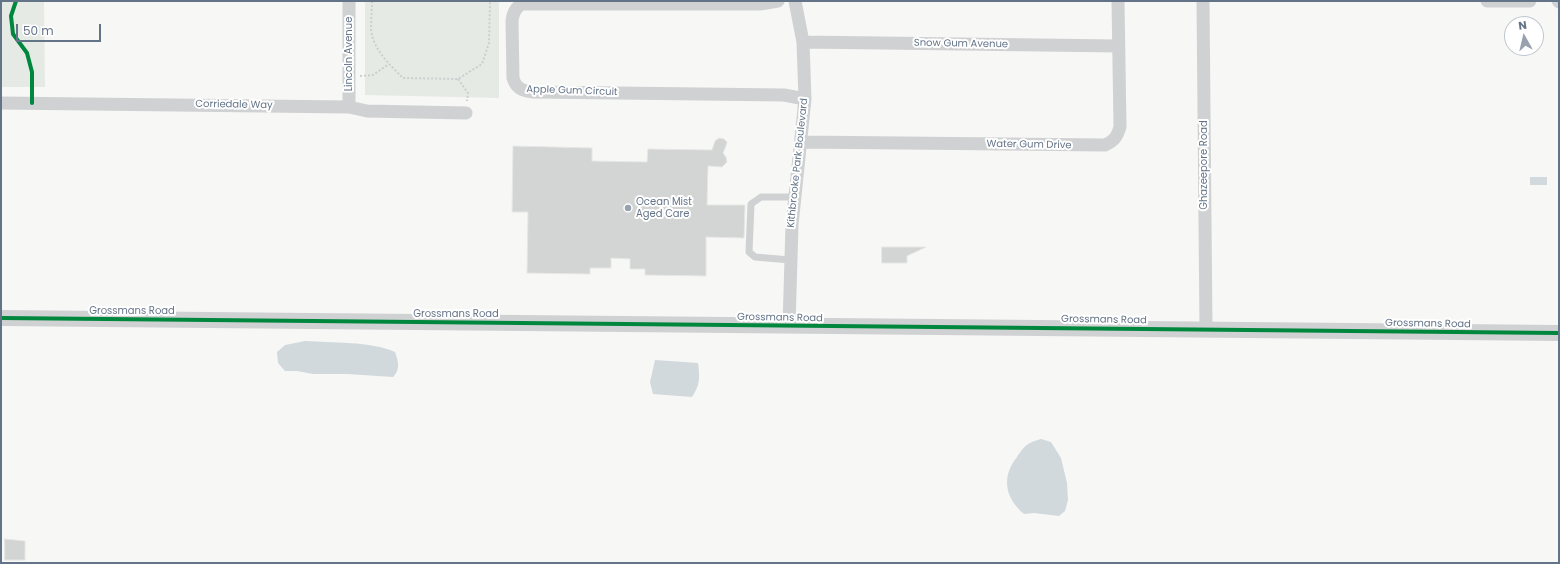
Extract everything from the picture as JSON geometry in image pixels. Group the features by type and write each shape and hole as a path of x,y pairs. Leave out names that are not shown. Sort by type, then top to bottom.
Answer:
{"street":[{"name":"Lincoln Avenue","path":"348,1 349,107"},
{"name":"Apple Gum Circuit","path":"778,1 760,4 521,4 512,14 513,78 515,85 520,89 533,92 784,95 805,99"},
{"name":"Kithbrooke Park Boulevard","path":"789,326 790,260 805,99 803,42 795,1"},
{"name":"Water Gum Drive","path":"801,142 1105,145 1114,141 1120,127 1118,1"},
{"name":"Ghazeepore Road","path":"1203,1 1206,329"},
{"path":"1487,1 1530,1"},
{"name":"Snow Gum Avenue","path":"803,42 1118,46"},
{"name":"Corriedale Way","path":"1,102 349,107 367,111 466,113"},
{"name":"Grossmans Road","path":"1,318 1559,333"}],"lane":[{"path":"790,260 755,257 749,252 751,204 761,197 795,197"}],"path":[{"path":"372,1 371,31 376,46 389,64 403,78 458,79 482,64 489,43 490,1"},
{"path":"349,77 373,75 389,64"},
{"path":"458,79 468,93 466,113"}],"shaded area":[{"path":"1,1 44,1 45,87 1,87"},
{"path":"365,1 499,1 499,98 365,95"},
{"path":"1530,177 1547,177 1547,185 1530,185"},
{"path":"305,341 363,344 385,348 395,352 398,368 393,377 347,374 313,374 297,371 285,371 278,363 277,352 285,345"},
{"path":"655,360 698,363 699,381 697,389 692,397 653,394 650,382"},
{"path":"1041,439 1051,442 1061,458 1067,483 1068,500 1065,511 1059,516 1034,513 1024,514 1013,501 1007,487 1009,472 1019,453 1028,444"}],"building":[{"name":"Ocean Mist Aged Care","path":"720,138 727,142 723,153 727,162 722,167 708,166 707,205 745,205 744,238 706,237 706,276 645,275 645,269 630,269 630,259 611,258 611,268 590,268 590,274 527,273 528,212 512,212 513,146 592,148 592,161 647,162 648,149 712,150 715,141"},
{"path":"882,247 926,247 907,256 907,263 882,263"},
{"path":"5,539 25,541 25,560 5,560"}],"cycle path":[{"path":"16,1 11,16 13,34 27,53 32,72 32,103"},
{"path":"1,318 1559,333"}],"place":[{"name":"Ocean Mist Aged Care","path":"628,208"}]}
